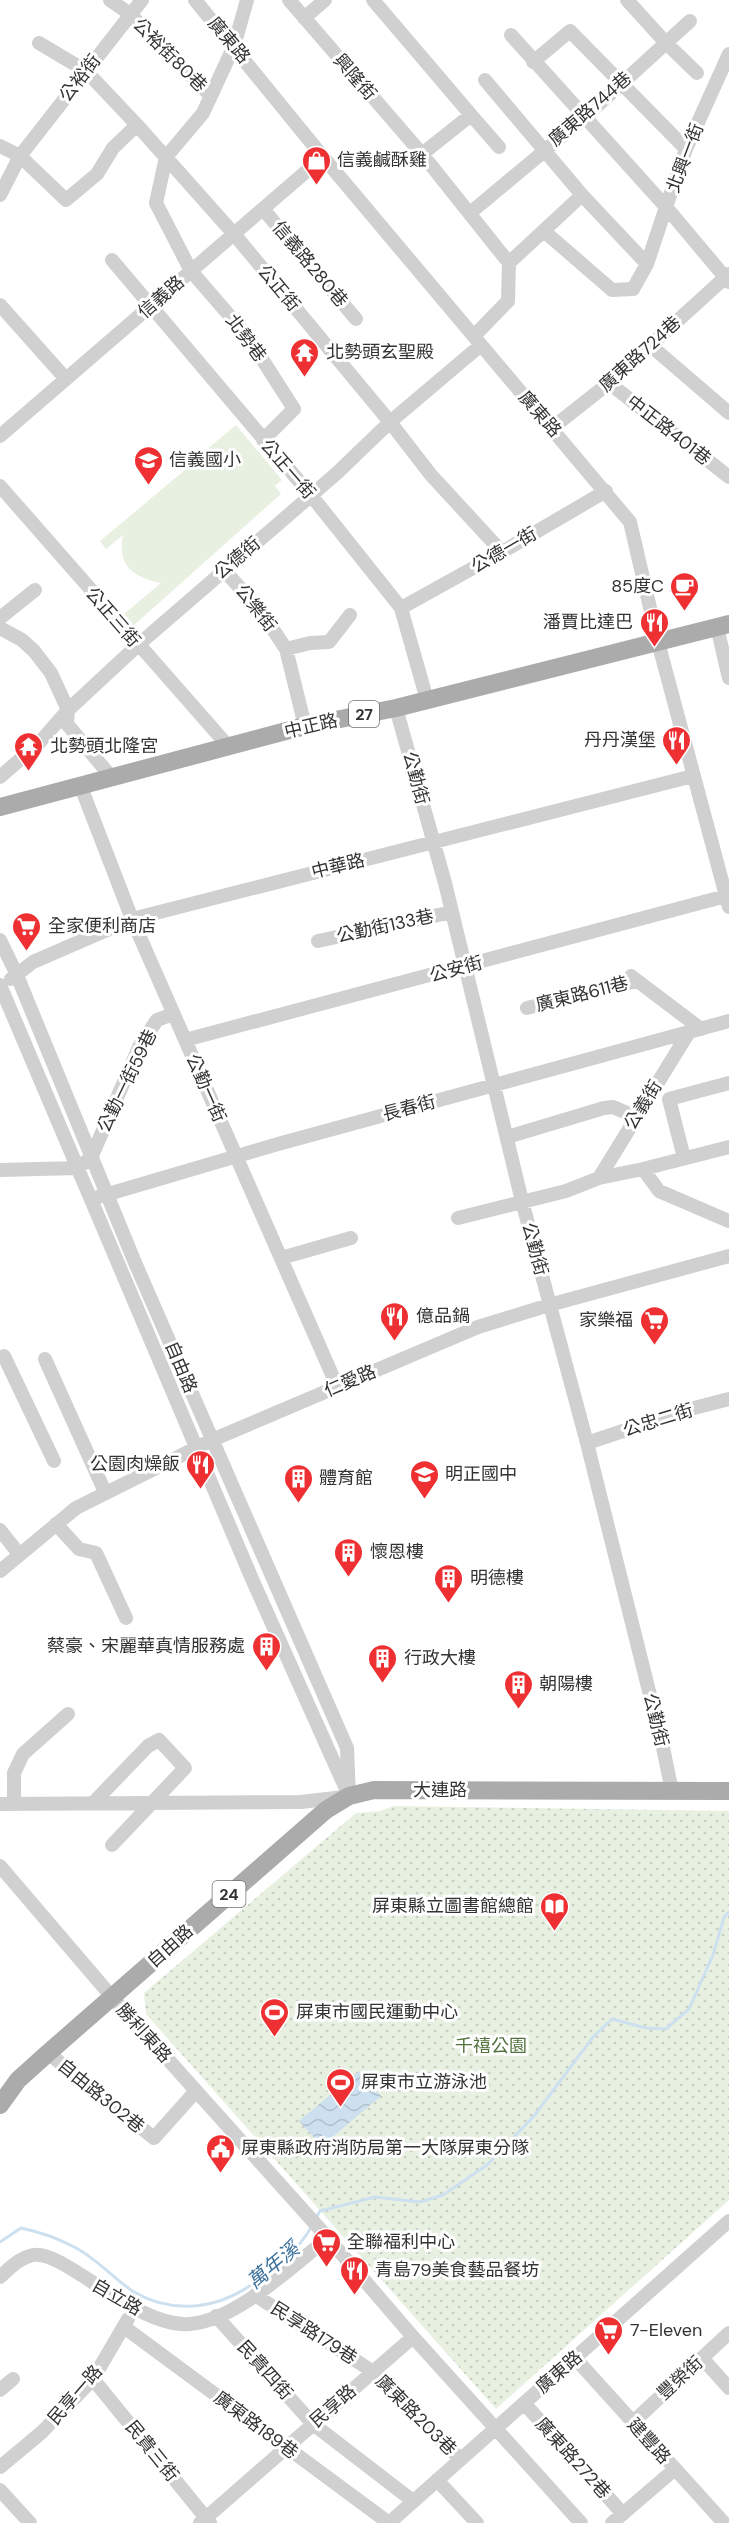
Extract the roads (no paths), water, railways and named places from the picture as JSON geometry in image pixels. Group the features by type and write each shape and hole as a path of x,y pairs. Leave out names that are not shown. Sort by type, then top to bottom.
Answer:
{"main road":[{"name":"中正路","path":"0,807 305,726 396,708 723,626"},
{"name":"大連路","path":"349,1796 374,1790 729,1791"},
{"name":"自由路","path":"0,2105 18,2080 48,2053 318,1817 349,1796"}],"street":[{"name":"公裕街80巷","path":"110,0 130,14 210,95"},
{"name":"公裕街","path":"0,195 20,156 142,0"},
{"name":"廣東路","path":"195,0 322,157 630,522 658,642 728,902"},
{"path":"166,157 203,113 234,46 247,0"},
{"name":"興隆街","path":"289,0 422,154"},
{"path":"304,18 325,0"},
{"path":"373,0 499,147"},
{"path":"627,0 697,73"},
{"name":"廣東路744巷","path":"471,213 543,150 585,117 690,21"},
{"path":"533,62 570,31 686,148"},
{"path":"511,35 666,207 647,264 633,289 612,290 545,232"},
{"name":"公正街","path":"39,43 86,71 137,125 234,234 445,491 502,552"},
{"name":"北興一街","path":"728,278 666,207 686,148 729,54"},
{"path":"485,80 582,195 647,264"},
{"path":"471,115 422,154 509,263 508,301 477,341"},
{"path":"0,146 20,156 66,200 97,174 113,148 137,125"},
{"name":"北勢巷","path":"166,157 156,203 191,271 248,337 294,409 263,440"},
{"name":"信義路","path":"0,436 322,157"},
{"path":"509,263 545,232 582,195"},
{"name":"信義路280巷","path":"263,209 356,319"},
{"name":"公正一街","path":"112,260 310,494 400,608 427,700"},
{"name":"廣東路724巷","path":"552,428 609,383 728,278"},
{"path":"0,305 66,379"},
{"name":"公德街","path":"0,777 39,743 68,710 138,645 337,473 477,341"},
{"path":"650,345 729,413"},
{"name":"中正路401巷","path":"609,383 729,477"},
{"name":"公正三街","path":"0,486 228,746"},
{"name":"公德一街","path":"400,608 606,491"},
{"name":"公樂街","path":"224,569 260,610 286,649 305,726"},
{"path":"0,618 35,590"},
{"name":"公樂街","path":"286,649 310,643 329,642 350,615"},
{"path":"723,626 729,678"},
{"path":"0,628 22,640 51,673 68,710 67,724 112,779"},
{"name":"公勤街","path":"396,708 466,966 522,1202 587,1443 672,1791"},
{"name":"中華路","path":"1,988 16,973 33,962 132,919 693,776"},
{"name":"公勤一街","path":"81,787 132,919 337,1386"},
{"name":"公安街","path":"185,1040 466,966 728,902"},
{"name":"公勤街133巷","path":"318,941 452,912"},
{"name":"自由路","path":"0,940 16,973 106,1194 346,1748 349,1796"},
{"name":"廣東路611巷","path":"527,1008 634,978 695,1031"},
{"name":"自由路","path":"1,988 252,1579 349,1796"},
{"name":"公勤一街59巷","path":"91,1158 139,1047 157,1020 173,1014"},
{"name":"長春街","path":"91,1201 106,1194 236,1156 729,1021"},
{"name":"公義街","path":"599,1178 636,1117 695,1031"},
{"path":"684,1158 669,1099 729,1083"},
{"path":"507,1137 604,1108 613,1107 636,1117"},
{"path":"458,1218 566,1191 599,1178 729,1147"},
{"path":"0,1170 77,1168 91,1158"},
{"path":"643,1169 659,1191 729,1221"},
{"path":"280,1258 351,1238"},
{"name":"仁愛路","path":"0,1571 76,1508 212,1440 478,1327 549,1305 729,1256"},
{"path":"4,1356 54,1461"},
{"path":"45,1359 105,1492"},
{"name":"公忠二街","path":"587,1443 675,1413 729,1399"},
{"path":"56,1524 79,1549 96,1553 126,1618"},
{"path":"0,1530 19,1554"},
{"path":"7,1804 14,1773 23,1754 68,1714"},
{"path":"94,1802 148,1746 159,1740 185,1768 152,1801 132,1827 112,1845"},
{"name":"大連路","path":"7,1804 152,1801 301,1802 349,1796"},
{"name":"勝利東路","path":"0,1866 112,1997 328,2238"},
{"name":"自由路302巷","path":"48,2053 154,2139 195,2091"},
{"name":"廣東路","path":"389,2523 729,2222"},
{"path":"328,2238 413,2337 581,2523"},
{"name":"自立路","path":"0,2277 20,2259 36,2254 60,2262 133,2309 158,2319 189,2324 216,2316 255,2295 328,2238"},
{"name":"民享路179巷","path":"255,2295 372,2371"},
{"name":"民享一路","path":"0,2467 42,2432 93,2379 133,2309"},
{"name":"民貴四街","path":"216,2316 313,2424 413,2501"},
{"name":"廣東路189巷","path":"124,2327 389,2523"},
{"name":"豐榮街","path":"632,2422 729,2333"},
{"name":"民享路","path":"205,2521 285,2447 413,2337"},
{"name":"建豐路","path":"575,2358 724,2523"},
{"path":"702,2358 729,2388"},
{"name":"廣東路203巷","path":"372,2371 460,2459"},
{"path":"0,2390 13,2379"},
{"name":"民貴三街","path":"93,2379 205,2521"},
{"name":"廣東路272巷","path":"524,2403 618,2518"},
{"path":"618,2518 675,2469"},
{"path":"437,2480 477,2523"},
{"path":"0,2490 30,2523"}],"water":[{"name":"屏東市立游泳池","path":"359,2071 381,2096 322,2146 299,2121"}],"waterway":[{"name":"萬年溪","path":"316,2218 320,2211 375,2197 420,2202 443,2195 487,2165 534,2116 593,2037 612,2019 646,2028 666,2029 689,2009 713,1955 724,1917 729,1912"},
{"name":"萬年溪","path":"0,2242 21,2228 42,2233 84,2253 134,2292 165,2304 195,2306 226,2299 254,2283 286,2258 312,2226"}],"place":[{"name":"信義鹹酥雞","path":"316,186"},
{"name":"北勢頭玄聖殿","path":"305,378"},
{"name":"信義國小","path":"148,486"},
{"name":"85度C","path":"685,612"},
{"name":"潘賈比達巴","path":"654,648"},
{"name":"丹丹漢堡","path":"677,766"},
{"name":"北勢頭北隆宮","path":"29,772"},
{"name":"全家便利商店","path":"27,952"},
{"name":"億品鍋","path":"395,1342"},
{"name":"家樂福","path":"654,1346"},
{"name":"公園肉燥飯","path":"201,1490"},
{"name":"明正國中","path":"424,1500"},
{"name":"體育館","path":"298,1504"},
{"name":"懷恩樓","path":"349,1578"},
{"name":"明德樓","path":"449,1604"},
{"name":"蔡豪、宋麗華真情服務處","path":"266,1672"},
{"name":"行政大樓","path":"383,1684"},
{"name":"朝陽樓","path":"518,1710"},
{"name":"屏東縣立圖書館總館","path":"555,1932"},
{"name":"屏東市國民運動中心","path":"275,2038"},
{"name":"屏東市立游泳池","path":"340,2108"},
{"name":"屏東縣政府消防局第一大隊屏東分隊","path":"220,2174"},
{"name":"全聯福利中心","path":"326,2268"},
{"name":"青島79美食藝品餐坊","path":"354,2296"},
{"name":"7-Eleven","path":"609,2356"}],"park label":[{"name":"千禧公園","path":"491,2046"}]}
